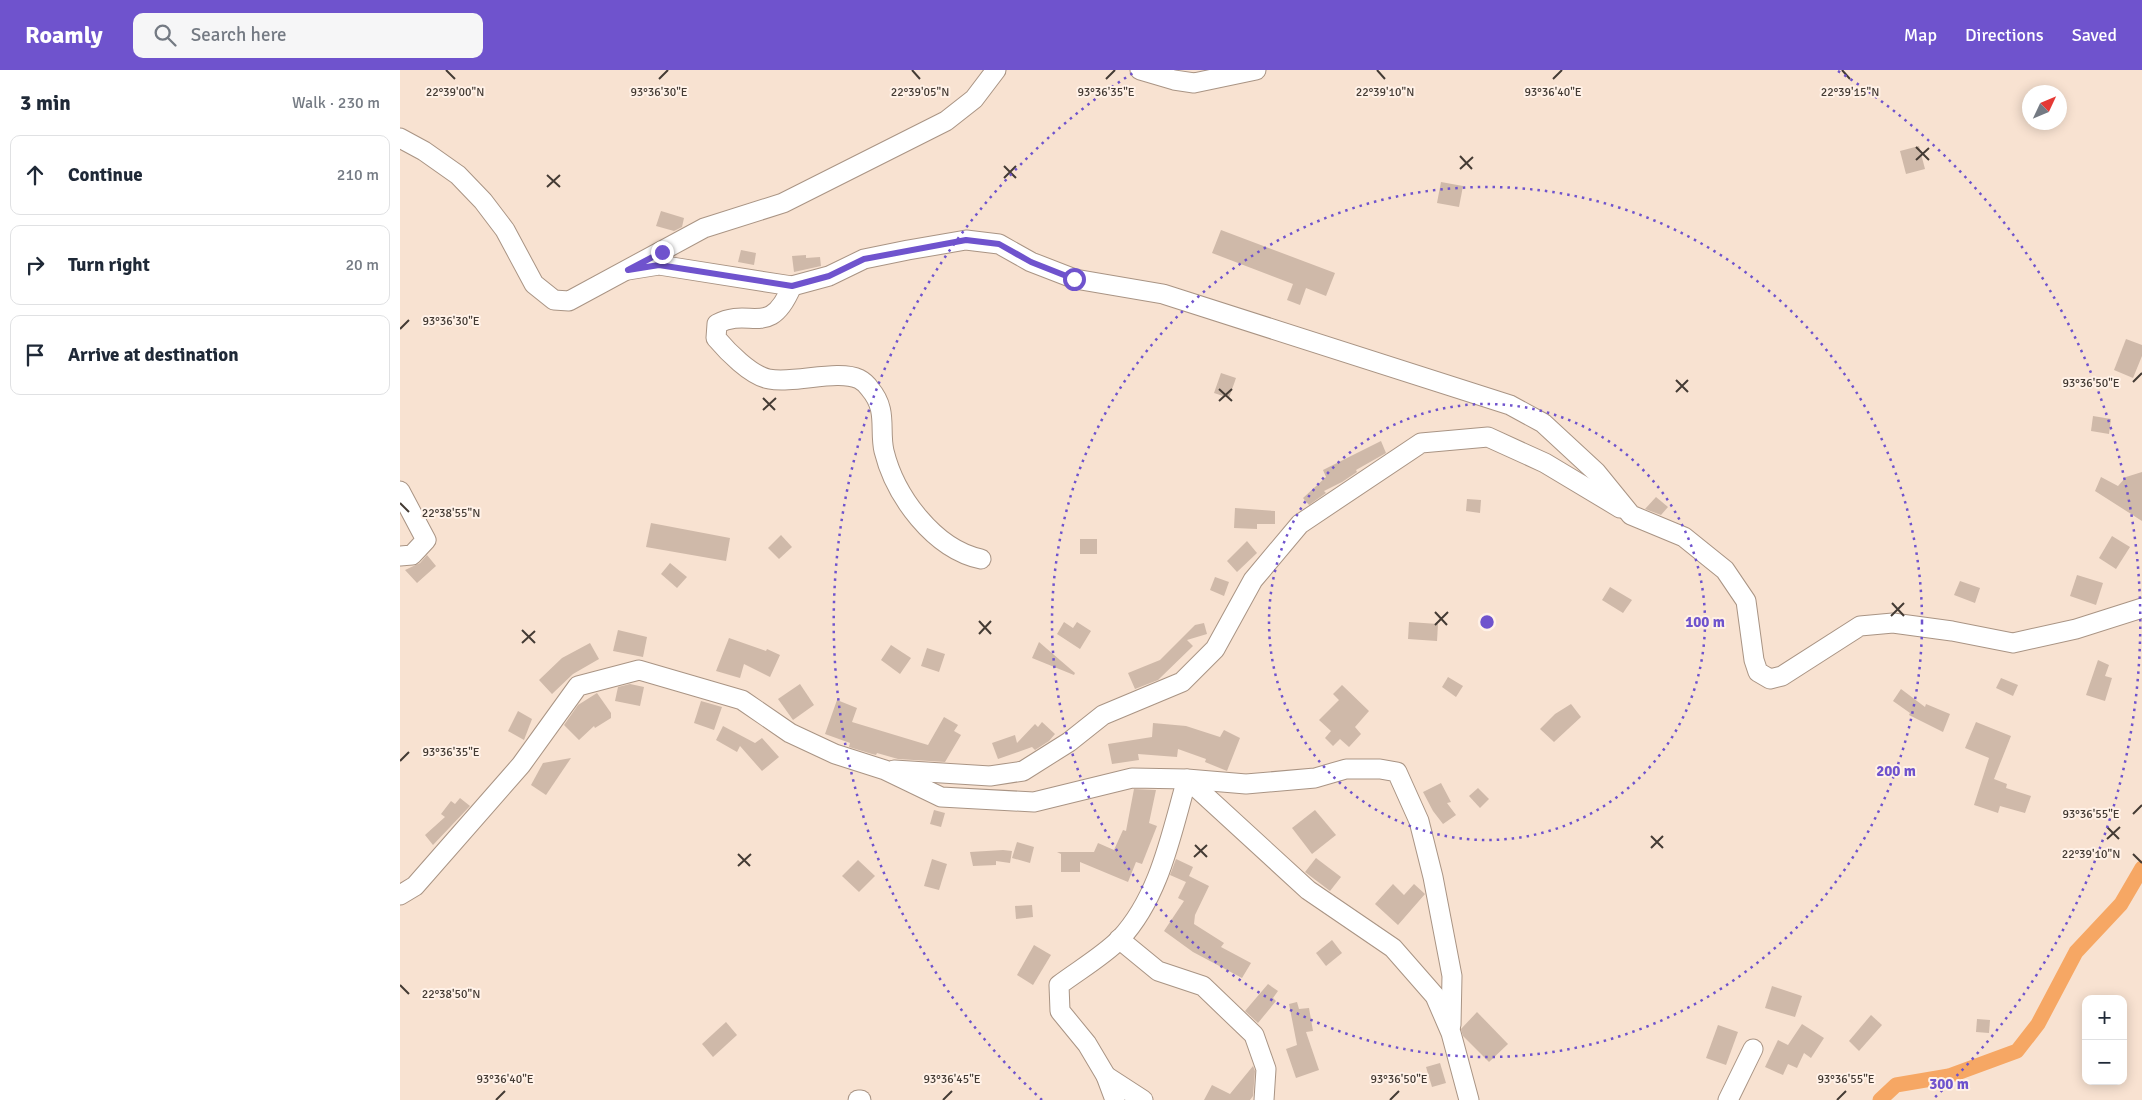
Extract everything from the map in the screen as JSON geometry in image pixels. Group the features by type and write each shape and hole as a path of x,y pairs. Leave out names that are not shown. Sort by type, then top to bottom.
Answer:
{"street":[{"path":"400,138 424,151 458,175 483,201 505,230 534,284 554,300 569,301 704,228 782,203 946,121 974,99 996,70"},
{"path":"1140,70 1174,80 1194,83 1256,70"},
{"path":"628,270 659,265 792,286 829,276 864,259 908,250 966,240 999,244 1031,262 1074,279 1163,294 1510,405 1543,423 1596,472 1631,515"},
{"path":"792,286 786,301 776,314 758,320 725,320 717,324 716,338 734,359 767,380 843,376 860,379 872,391 884,418 884,449 904,500 937,537 973,558 981,560"},
{"path":"885,770 990,776 1023,771 1069,742 1103,715 1182,682 1215,648 1253,580 1300,524 1421,442 1488,437 1545,463 1631,515 1684,536 1725,570 1746,601 1754,660 1758,672 1770,679 1782,676 1860,626 1892,623 1952,630 2013,643 2076,629 2142,608"},
{"path":"400,491 426,540 412,555 400,556"},
{"path":"400,895 415,886 520,765 578,686 639,670 742,700 790,733 835,754 885,770 941,797 1034,802 1132,778 1187,779 1246,784 1315,778 1346,769 1380,769 1397,772 1419,821 1433,877 1452,976 1451,1033"},
{"path":"1115,1100 1106,1076 1087,1044 1060,1011 1059,985 1119,939 1147,903 1167,847 1187,779"},
{"path":"1187,779 1308,890 1393,948 1435,996 1451,1033 1469,1100"},
{"path":"1119,939 1158,971 1203,986 1254,1035 1266,1069 1264,1100"},
{"path":"1728,1100 1753,1049"},
{"path":"1106,1076 1143,1100"}],"building":[{"path":"1919,146 1925,169 1906,174 1900,151"},
{"path":"1441,182 1463,186 1459,207 1437,203"},
{"path":"661,211 684,218 682,227 674,231 656,226"},
{"path":"1221,230 1335,273 1326,296 1306,288 1300,305 1287,300 1293,284 1212,253"},
{"path":"741,250 756,253 754,265 738,262"},
{"path":"806,255 806,258 820,257 821,266 794,272 792,256"},
{"path":"2126,339 2142,345 2142,356 2133,378 2114,370"},
{"path":"1221,373 1236,378 1229,398 1214,393"},
{"path":"2093,416 2111,419 2109,434 2091,431"},
{"path":"1381,441 1386,453 1356,470 1357,472 1342,482 1324,491 1326,493 1309,505 1303,498 1326,477 1323,470"},
{"path":"2142,472 2142,521 2095,491 2101,477 2118,486 2126,477"},
{"path":"1656,497 1668,507 1661,515 1645,509"},
{"path":"1467,499 1481,500 1480,513 1466,511"},
{"path":"1235,508 1275,511 1275,524 1257,524 1257,529 1234,528"},
{"path":"651,523 730,538 726,561 646,547"},
{"path":"781,535 792,547 779,559 768,548"},
{"path":"2112,536 2130,547 2116,569 2099,558"},
{"path":"1080,539 1097,539 1097,554 1080,554"},
{"path":"1247,541 1257,553 1237,572 1227,561"},
{"path":"427,555 436,566 417,583 405,570 420,563"},
{"path":"670,563 687,577 677,588 661,574"},
{"path":"2077,575 2103,583 2096,605 2070,596"},
{"path":"1215,577 1229,582 1224,596 1210,590"},
{"path":"1960,581 1980,588 1975,603 1954,595"},
{"path":"1610,587 1632,600 1623,613 1602,600"},
{"path":"1064,622 1073,628 1077,622 1091,631 1080,649 1057,634"},
{"path":"1409,622 1438,624 1437,641 1408,639"},
{"path":"1204,623 1207,634 1187,640 1193,646 1158,680 1135,689 1128,673 1160,660 1195,625"},
{"path":"618,630 647,637 643,657 613,651"},
{"path":"729,638 766,651 767,649 780,655 770,677 744,664 740,678 716,671"},
{"path":"1039,642 1075,673 1074,675 1032,658"},
{"path":"590,643 599,659 573,674 552,694 539,680 562,658"},
{"path":"891,645 911,658 900,674 881,660"},
{"path":"927,648 945,654 939,672 921,666"},
{"path":"2098,660 2109,665 2105,676 2112,678 2105,701 2086,695"},
{"path":"1448,677 1463,686 1456,697 1442,687"},
{"path":"2001,678 2018,685 2013,696 1996,688"},
{"path":"630,684 644,687 640,706 615,701 618,687"},
{"path":"800,684 814,705 793,720 778,699"},
{"path":"1342,685 1369,711 1355,727 1361,734 1349,747 1340,739 1333,746 1325,738 1331,731 1319,720 1339,700 1333,694"},
{"path":"1901,689 1925,707 1926,704 1950,714 1943,732 1909,715 1910,713 1893,701"},
{"path":"597,693 611,713 611,718 595,728 594,726 579,740 564,725 578,705"},
{"path":"837,700 857,708 852,722 928,745 944,717 958,725 954,731 961,735 945,762 898,759 877,753 876,755 872,754 849,747 850,743 825,734"},
{"path":"701,701 722,707 714,730 694,723"},
{"path":"1571,704 1581,717 1554,742 1540,729 1555,714"},
{"path":"518,711 532,719 524,740 508,731"},
{"path":"1042,722 1055,734 1049,741 1035,750 1032,747 998,759 992,743 1015,735 1017,743 1035,724 1038,727"},
{"path":"1976,722 2011,736 1994,779 2007,784 2006,788 2031,796 2025,813 2000,806 1998,813 1974,805 1989,758 1965,748"},
{"path":"1153,723 1186,726 1220,737 1224,730 1240,738 1227,771 1205,762 1206,759 1178,749 1177,757 1138,754 1139,760 1112,764 1108,744 1152,737"},
{"path":"723,726 755,743 762,738 779,757 762,771 740,746 737,752 716,740"},
{"path":"571,758 546,795 531,785 543,763"},
{"path":"1441,783 1451,802 1447,803 1456,815 1443,824 1433,811 1423,792"},
{"path":"1478,788 1489,799 1480,808 1469,796"},
{"path":"1134,789 1156,790 1149,823 1157,826 1142,864 1136,862 1128,882 1080,862 1080,872 1061,872 1061,854 1057,852 1094,852 1098,843 1114,850 1123,830 1126,831"},
{"path":"460,798 470,806 433,845 425,835 445,817 441,814 451,801 455,804"},
{"path":"934,810 945,813 941,827 930,824"},
{"path":"1315,810 1336,835 1312,854 1292,828"},
{"path":"1017,842 1034,847 1030,863 1012,858"},
{"path":"1012,851 1010,863 996,861 996,865 973,866 970,852"},
{"path":"1316,858 1341,877 1330,891 1305,872"},
{"path":"932,859 947,864 939,890 924,886"},
{"path":"1176,859 1193,867 1189,876 1209,886 1195,915 1194,924 1224,943 1221,947 1251,963 1242,978 1193,952 1164,931 1184,901 1178,898 1186,882 1170,875"},
{"path":"858,860 875,876 859,892 842,876"},
{"path":"1393,884 1404,895 1414,884 1425,894 1398,925 1375,904"},
{"path":"1032,905 1033,917 1016,919 1015,906"},
{"path":"1332,940 1342,953 1326,966 1316,953"},
{"path":"1034,945 1051,955 1033,985 1017,975"},
{"path":"1268,984 1278,991 1273,998 1276,1001 1258,1023 1245,1011"},
{"path":"1772,986 1802,996 1795,1017 1765,1008"},
{"path":"1297,1002 1299,1009 1309,1008 1313,1031 1306,1032 1319,1070 1296,1078 1286,1049 1297,1045 1289,1004"},
{"path":"1477,1012 1508,1044 1489,1062 1463,1036 1461,1029"},
{"path":"1871,1015 1882,1025 1859,1051 1849,1041"},
{"path":"1977,1019 1990,1020 1989,1033 1976,1032"},
{"path":"726,1022 737,1035 713,1057 702,1044"},
{"path":"1802,1024 1824,1038 1811,1058 1804,1053 1797,1068 1788,1064 1783,1075 1765,1067 1778,1040 1788,1045"},
{"path":"1718,1025 1738,1032 1726,1065 1706,1058"},
{"path":"1440,1063 1446,1083 1432,1087 1426,1067"},
{"path":"1253,1066 1255,1071 1253,1096 1250,1100 1204,1100 1212,1085 1230,1094"}],"waterway":[{"path":"1880,1100 1896,1085 1949,1076 2017,1051 2038,1024 2076,952 2121,904 2142,868"}],"route":[{"path":"662,252 628,270 659,265 792,286 829,276 864,259 966,240 999,244 1031,262 1074,279"}]}
